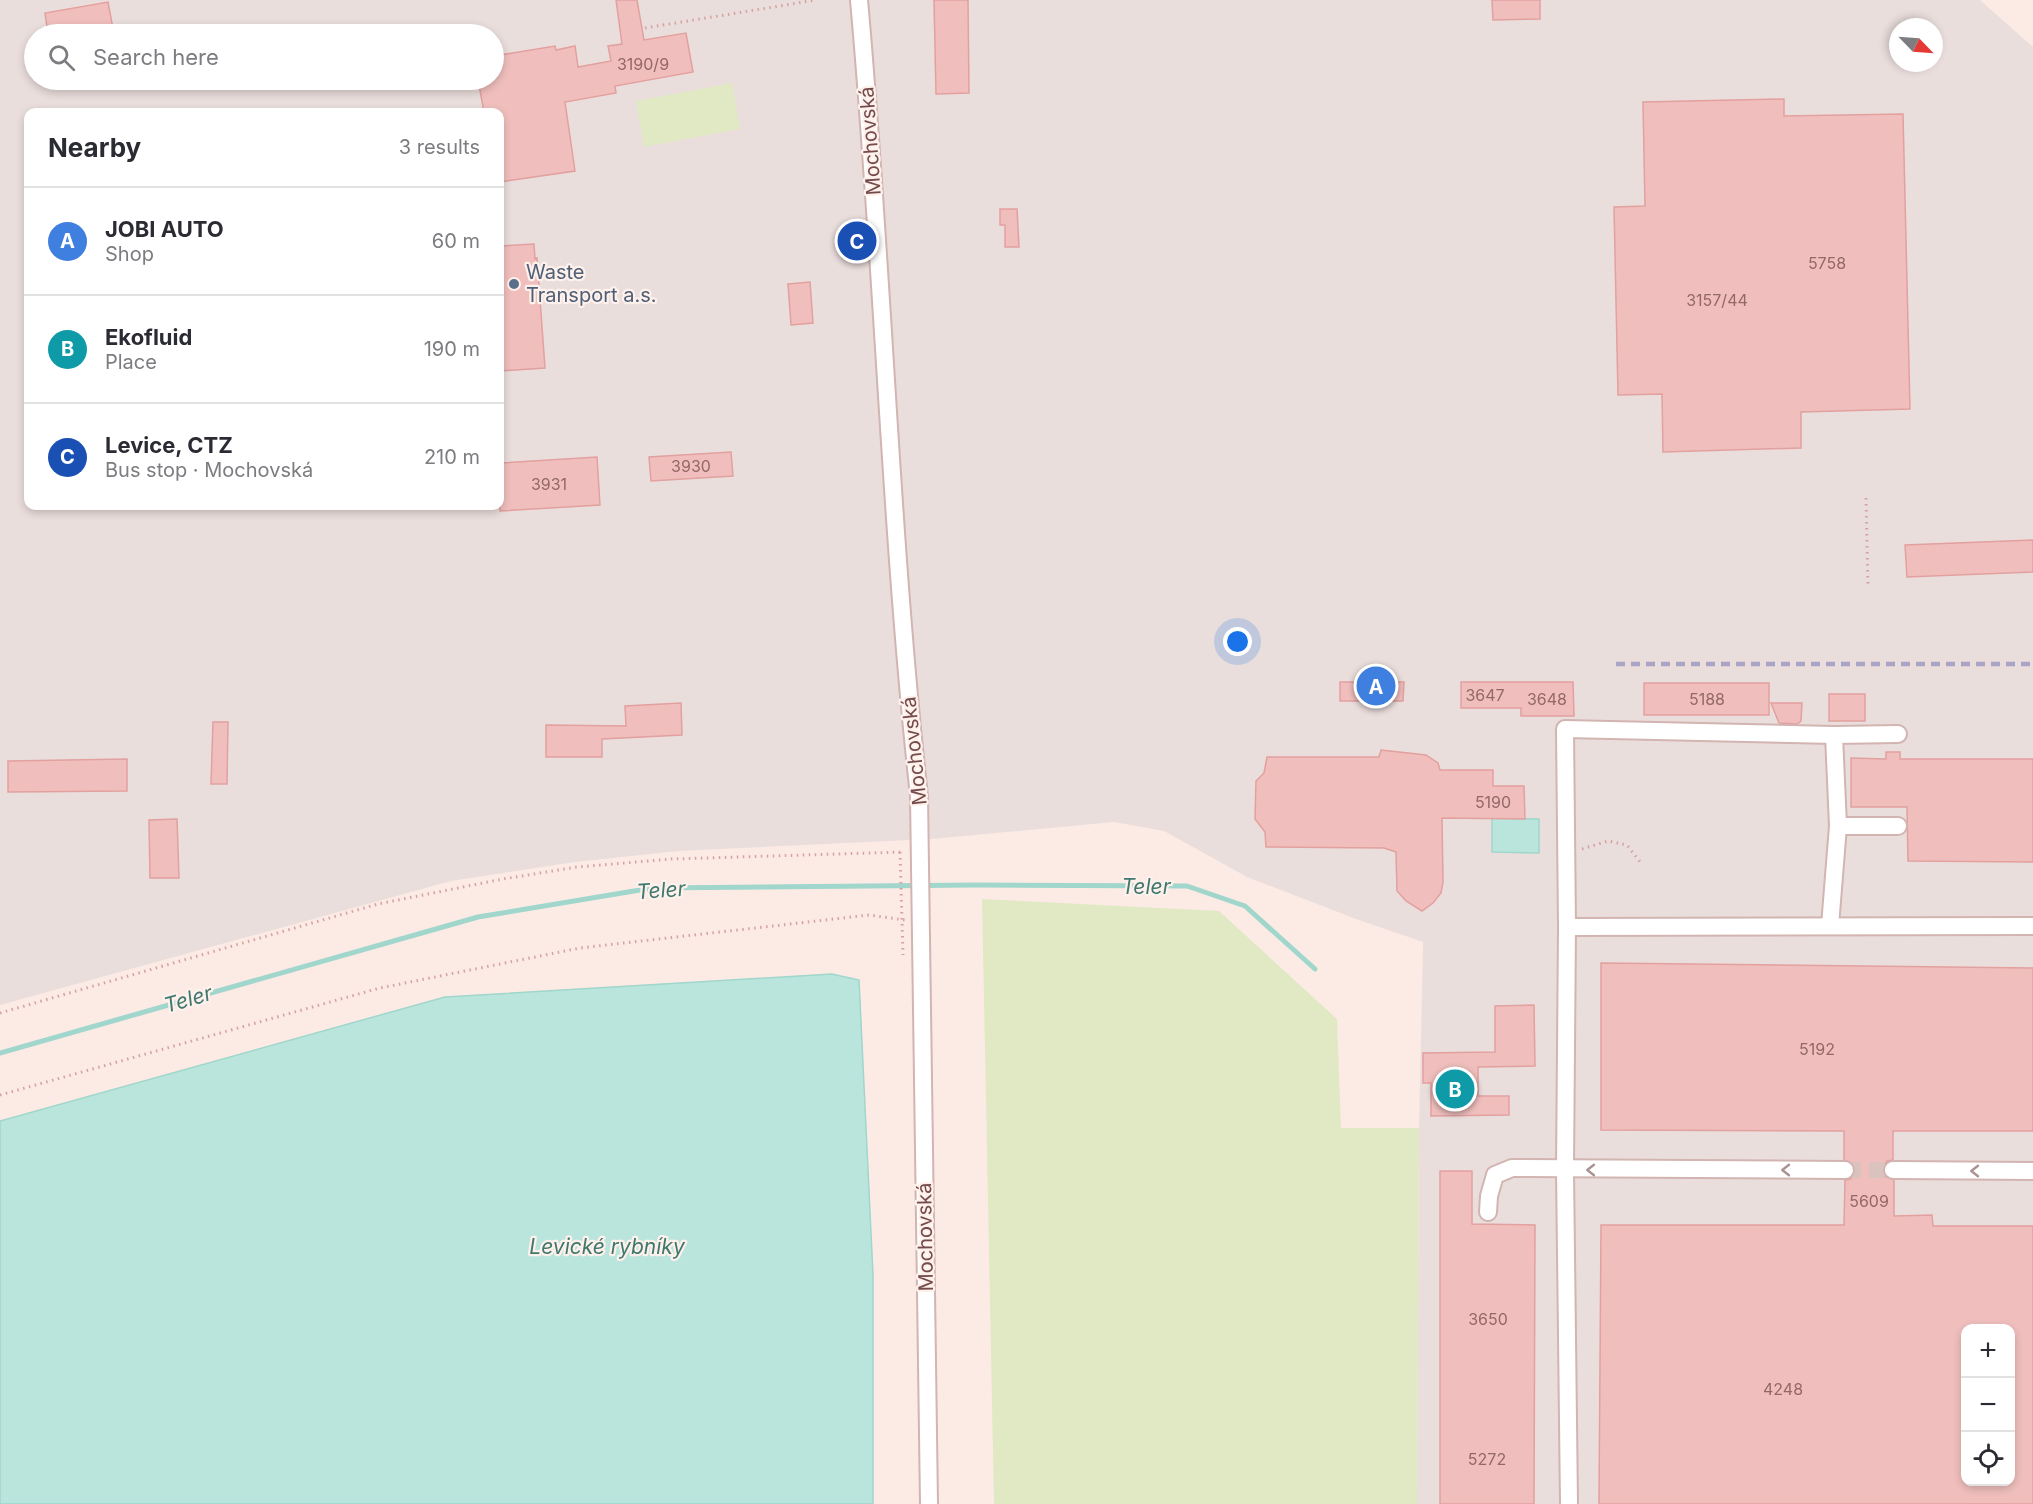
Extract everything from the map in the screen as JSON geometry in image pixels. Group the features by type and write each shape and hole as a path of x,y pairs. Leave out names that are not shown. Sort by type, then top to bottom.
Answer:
{"street":[{"name":"Mochovská","path":"859,0 872,155 907,688 919,796 929,1504"},
{"path":"1569,1504 1565,1170 1567,856 1565,729 1834,735 1899,734"},
{"path":"1830,926 1838,826 1834,735"},
{"path":"1838,826 1898,826"},
{"path":"1567,927 2033,926"},
{"path":"1488,1212 1489,1196 1495,1175 1512,1168 1845,1170"},
{"path":"1893,1170 2033,1171"}],"path":[{"path":"645,28 816,0"},
{"path":"1866,498 1868,588"},
{"path":"1567,856 1591,845 1608,841 1628,845 1641,863"},
{"path":"900,852 900,898"},
{"path":"0,1013 378,904 503,879 577,867 672,859 900,852 921,859"},
{"path":"0,1095 380,988 580,948 869,915 922,912"}],"shaded area":[{"path":"0,0 1980,0 2033,47 2033,1504 1417,1504 1419,1128 1423,942 1247,877 1164,831 1114,822 932,839 679,851 575,862 451,881 0,1005"}],"green space":[{"path":"732,83 740,129 644,147 636,101"},
{"path":"982,899 1219,911 1337,1019 1341,1128 1419,1128 1417,1504 994,1504"}],"water":[{"path":"1492,818 1539,819 1539,853 1492,852"},
{"name":"Levické rybníky","path":"832,974 859,980 873,1275 873,1504 0,1504 0,1121 445,997"}],"building":[{"path":"616,0 637,0 644,40 686,33 693,72 615,86 616,93 565,102 575,171 504,181 504,108 483,108 480,90 504,90 504,54 555,46 556,50 575,46 578,67 611,61 608,46 622,44"},
{"path":"934,0 968,0 969,93 936,94"},
{"path":"1492,0 1540,0 1540,19 1493,20"},
{"path":"108,2 112,24 47,24 45,13"},
{"path":"1784,99 1784,116 1903,114 1910,409 1801,412 1801,448 1663,452 1662,394 1618,395 1614,207 1645,206 1643,102"},
{"path":"1000,209 1017,209 1019,247 1005,247 1005,225 1000,225"},
{"path":"534,244 545,368 504,371 504,246"},
{"path":"810,282 813,323 791,325 788,284"},
{"path":"731,452 733,476 651,481 649,457"},
{"path":"597,457 600,505 500,511 504,510 504,463"},
{"path":"2033,540 2033,572 1907,577 1905,545"},
{"path":"1340,682 1404,682 1403,701 1340,701"},
{"path":"1461,682 1573,682 1574,716 1521,716 1521,708 1461,708"},
{"path":"1644,683 1769,683 1769,715 1644,715"},
{"path":"1829,694 1865,694 1865,721 1829,721"},
{"path":"681,703 682,735 602,739 602,757 546,757 546,725 626,726 625,706"},
{"path":"1771,703 1802,703 1801,721 1797,724 1779,723"},
{"path":"213,722 228,722 227,784 211,784"},
{"path":"1381,750 1426,755 1438,763 1440,770 1493,770 1493,786 1524,786 1525,819 1442,818 1443,882 1441,893 1422,911 1406,901 1397,891 1396,852 1384,848 1266,847 1265,832 1255,819 1256,781 1264,773 1267,757 1379,757"},
{"path":"1886,752 1900,752 1900,759 2033,759 2033,862 1908,861 1907,807 1851,807 1851,758 1886,759"},
{"path":"127,759 127,791 8,792 8,761"},
{"path":"177,819 179,878 150,878 149,820"},
{"path":"1601,963 2033,968 2033,1131 1893,1131 1893,1160 1887,1161 1883,1169 1884,1176 1894,1180 1894,1216 1932,1215 1933,1226 2033,1226 2033,1504 1599,1504 1601,1225 1844,1225 1845,1180 1851,1179 1855,1171 1854,1164 1844,1160 1844,1131 1601,1130"},
{"path":"1534,1005 1535,1066 1478,1067 1478,1096 1509,1096 1509,1115 1431,1116 1431,1083 1423,1083 1423,1053 1495,1052 1495,1006"},
{"path":"1440,1171 1472,1171 1472,1224 1535,1225 1534,1504 1440,1504"}],"waterway":[{"name":"Teler","path":"0,1053 478,917 652,888 1187,886 1245,906 1315,969"}],"tunnel":[{"path":"1845,1170 1893,1170"}],"railway":[{"path":"1616,664 2033,664"}],"place":[{"name":"Levice, CTZ","path":"857,241"},
{"name":"Waste Transport a.s.","path":"514,284"},
{"name":"JOBI AUTO","path":"1376,686"},
{"name":"Ekofluid","path":"1455,1089"}]}
